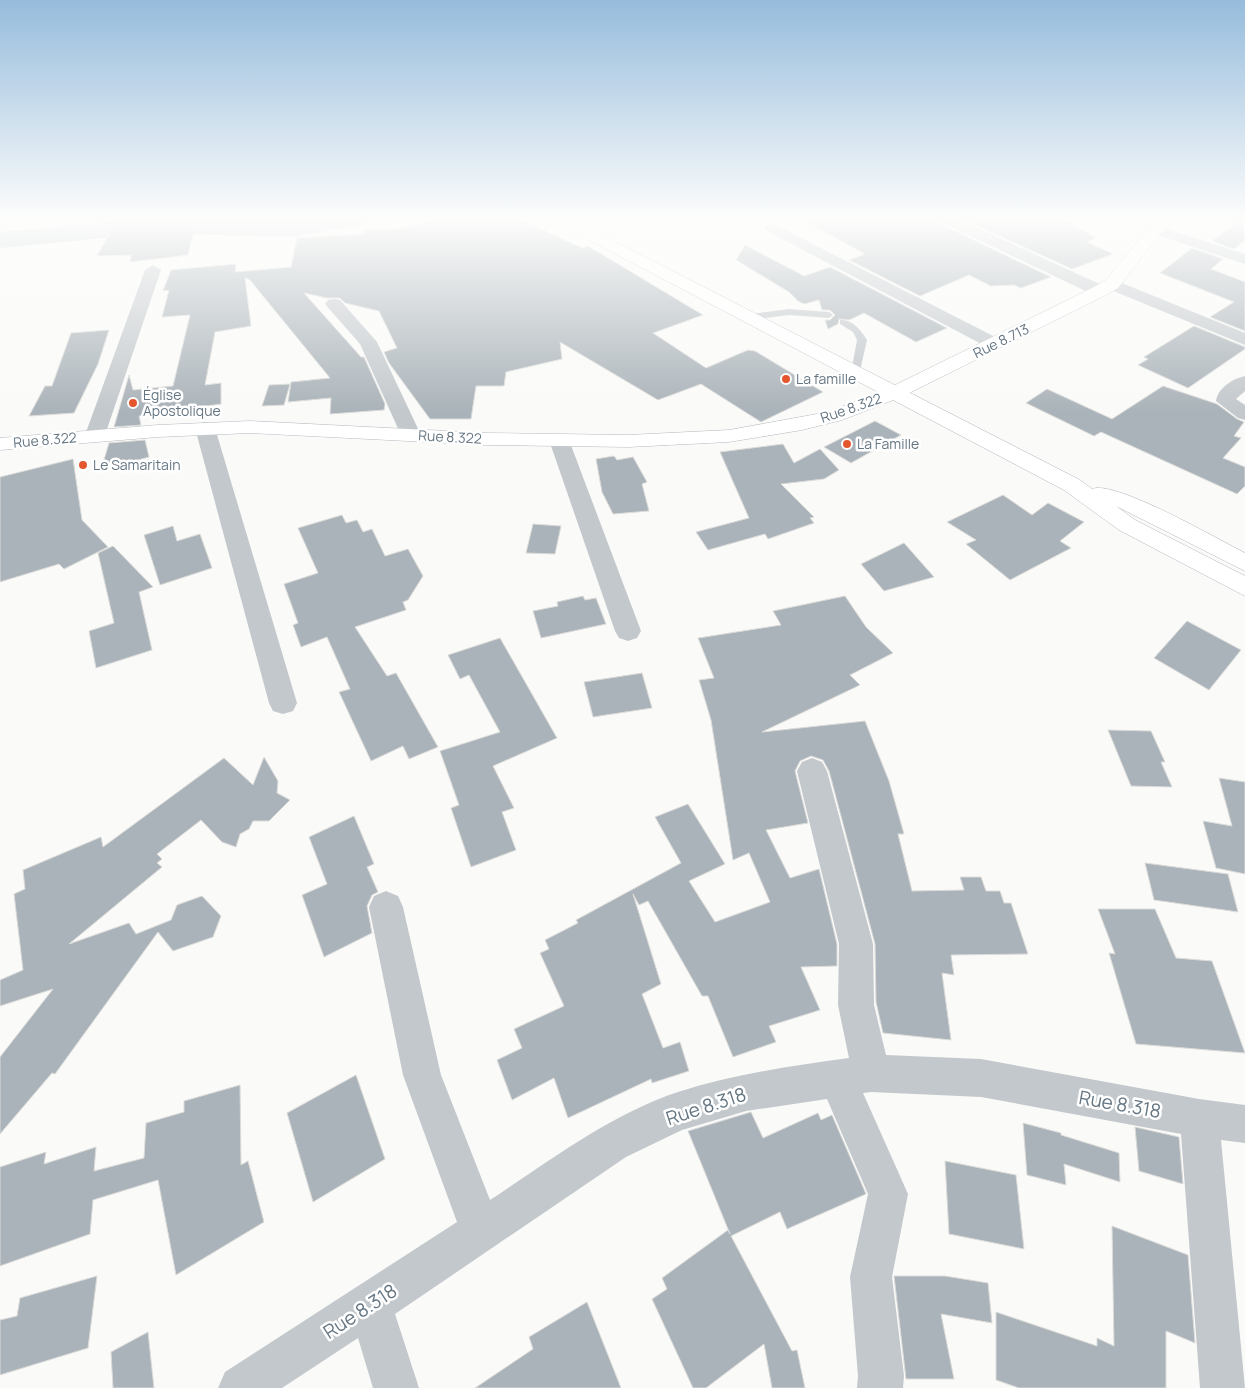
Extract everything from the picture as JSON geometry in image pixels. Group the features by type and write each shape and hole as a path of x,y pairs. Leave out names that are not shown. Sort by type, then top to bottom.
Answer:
{"main road":[{"path":"683,283 1072,485 1127,525 1245,587"},
{"name":"Rue 8.713","path":"894,393 1106,288 1110,283"},
{"name":"Rue 8.322","path":"0,444 95,435 250,427 558,440 628,441 728,436 802,424 835,416 894,393"},
{"path":"1072,485 1120,499 1245,563"}],"street":[{"path":"95,435 149,283"},
{"path":"877,283 995,344"},
{"path":"1094,283 1245,340"},
{"path":"334,304 368,342 411,435"},
{"path":"1245,382 1227,394 1226,401 1245,414"},
{"path":"205,428 283,703"},
{"path":"558,440 628,631"},
{"path":"812,771 856,944 854,1075 888,1194 871,1277 881,1376 880,1388"},
{"path":"386,907 422,1075 481,1230"},
{"name":"Rue 8.318","path":"241,1388 370,1305 612,1142 678,1112 746,1092 854,1075 981,1078 1199,1118 1245,1124"},
{"path":"1199,1118 1222,1388"},
{"path":"370,1305 396,1388"}],"lane":[{"path":"749,317 789,312 829,314"},
{"path":"843,322 856,330 862,340 856,373"}],"building":[{"path":"166,283 246,283 251,326 215,332 205,385 221,383 221,404 139,416 141,425 114,427 129,375 133,390 173,386 190,315 162,317 169,290 163,291"},
{"path":"252,283 649,283 703,315 653,333 706,368 748,350 755,351 823,392 761,422 701,384 658,400 560,342 562,359 506,372 504,386 476,386 471,419 430,419 389,363 384,352 397,348 379,311 345,303 340,298 327,298 304,293 361,357 364,357 385,404 384,410 330,414 331,398 288,402 291,382 330,378"},
{"path":"774,283 860,283 947,328 916,342 864,313 849,320 839,319 838,324 828,329 825,320 830,320 835,315 830,310 822,310 819,300 804,304"},
{"path":"894,283 951,283 920,296"},
{"path":"985,283 1035,283 1021,288 1014,285 991,286"},
{"path":"1185,283 1245,283 1245,331 1210,317 1234,302"},
{"path":"1194,326 1245,347 1245,349 1188,388 1138,365 1148,359 1144,357"},
{"path":"109,330 98,364 74,413 29,416 45,386 52,386 71,333"},
{"path":"290,384 284,405 262,406 269,385"},
{"path":"1163,386 1217,404 1244,422 1234,436 1241,438 1223,458 1245,467 1245,486 1237,494 1101,432 1094,436 1026,403 1047,389 1112,419"},
{"path":"875,421 901,435 851,463 824,447"},
{"path":"145,440 149,457 101,470 109,443"},
{"path":"783,444 794,463 820,449 839,470 824,479 781,484 814,517 810,518 814,523 768,539 765,534 708,550 696,532 749,518 720,452"},
{"path":"614,456 617,460 633,457 647,482 642,484 649,511 613,514 602,492 596,459"},
{"path":"73,459 82,520 108,547 64,569 59,564 0,582 0,477"},
{"path":"1003,495 1032,515 1048,503 1084,522 1060,541 1071,548 1010,580 966,544 976,540 947,522"},
{"path":"342,515 346,523 357,520 363,532 372,529 385,556 408,549 423,576 408,600 403,602 406,610 355,627 387,676 396,673 438,747 409,759 403,746 371,761 339,692 350,689 327,637 301,647 293,625 298,623 284,584 318,573 298,528"},
{"path":"533,524 561,526 555,554 526,553"},
{"path":"173,526 177,541 200,534 212,568 160,585 144,535"},
{"path":"904,543 934,577 884,591 861,564"},
{"path":"113,546 153,587 139,592 152,650 96,668 89,631 114,623 98,553"},
{"path":"583,596 585,600 596,598 606,624 541,638 533,611 558,606 557,602"},
{"path":"845,596 866,627 893,653 850,675 860,685 762,732 865,721 889,781 904,834 898,834 912,891 964,890 960,877 981,877 986,891 1000,891 1004,903 1011,903 1028,954 951,955 954,975 942,973 951,1040 883,1033 876,1002 875,944 829,771 823,760 811,756 800,761 795,771 808,823 766,830 790,878 819,869 837,944 837,966 801,967 820,1010 769,1026 776,1042 733,1057 708,996 702,996 648,901 639,905 633,894 661,984 642,994 663,1048 680,1042 689,1071 652,1083 651,1079 568,1118 554,1078 512,1100 497,1060 522,1048 514,1029 564,1006 540,953 549,949 545,940 578,923 576,920 681,863 655,817 688,804 725,864 689,881 715,922 770,902 749,853 733,860 711,720 699,680 714,678 698,638 781,625 773,611"},
{"path":"1187,621 1241,650 1209,690 1154,658"},
{"path":"500,638 557,738 493,766 514,808 502,812 516,850 471,867 451,808 459,805 440,751 500,732 469,675 460,679 448,655"},
{"path":"642,673 652,708 593,717 584,682"},
{"path":"1108,730 1151,731 1165,762 1161,762 1172,787 1131,786"},
{"path":"264,757 278,781 277,793 290,800 269,821 253,821 249,829 240,834 236,847 222,842 201,820 157,854 162,859 157,863 162,867 69,944 129,923 136,934 171,920 177,905 202,896 221,916 213,937 173,951 158,932 55,1074 52,1073 0,1134 0,1057 53,989 0,1006 0,980 23,970 14,894 25,889 23,870 101,837 103,847 224,758 253,785"},
{"path":"1219,778 1245,782 1245,874 1216,868 1203,821 1232,826"},
{"path":"354,816 374,864 367,867 378,892 372,895 367,906 372,933 324,957 302,895 327,884 309,837"},
{"path":"1145,863 1228,874 1238,912 1154,900"},
{"path":"1098,909 1155,909 1176,958 1212,961 1245,1053 1136,1044 1109,953 1115,954"},
{"path":"356,1075 385,1159 313,1202 287,1113"},
{"path":"240,1085 241,1165 248,1161 264,1222 176,1275 158,1180 93,1200 90,1234 0,1266 0,1167 46,1152 44,1164 96,1147 94,1171 144,1158 146,1123 184,1112 184,1101"},
{"path":"751,1112 763,1138 818,1113 821,1120 832,1115 866,1194 787,1229 780,1212 731,1236 792,1351 797,1350 805,1388 772,1388 764,1344 706,1388 693,1388 652,1299 667,1289 662,1278 728,1230 730,1234 688,1131"},
{"path":"1023,1123 1061,1133 1061,1135 1119,1153 1120,1182 1064,1164 1066,1185 1027,1175"},
{"path":"1135,1127 1179,1137 1183,1184 1139,1171"},
{"path":"945,1161 1016,1175 1024,1249 949,1234"},
{"path":"1112,1226 1188,1255 1195,1343 1166,1331 1166,1388 1019,1388 996,1380 996,1312 1097,1346 1097,1338 1114,1346"},
{"path":"97,1276 88,1348 0,1375 0,1320 17,1316 20,1298"},
{"path":"894,1276 945,1276 988,1283 992,1323 941,1314 954,1379 906,1379"},
{"path":"587,1302 621,1388 475,1388 533,1349 529,1337"},
{"path":"148,1332 154,1388 113,1388 111,1352"}],"place":[{"name":"La famille","path":"786,379"},
{"name":"Église Apostolique","path":"133,403"},
{"name":"La Famille","path":"847,444"},
{"name":"Le Samaritain","path":"83,465"}]}
